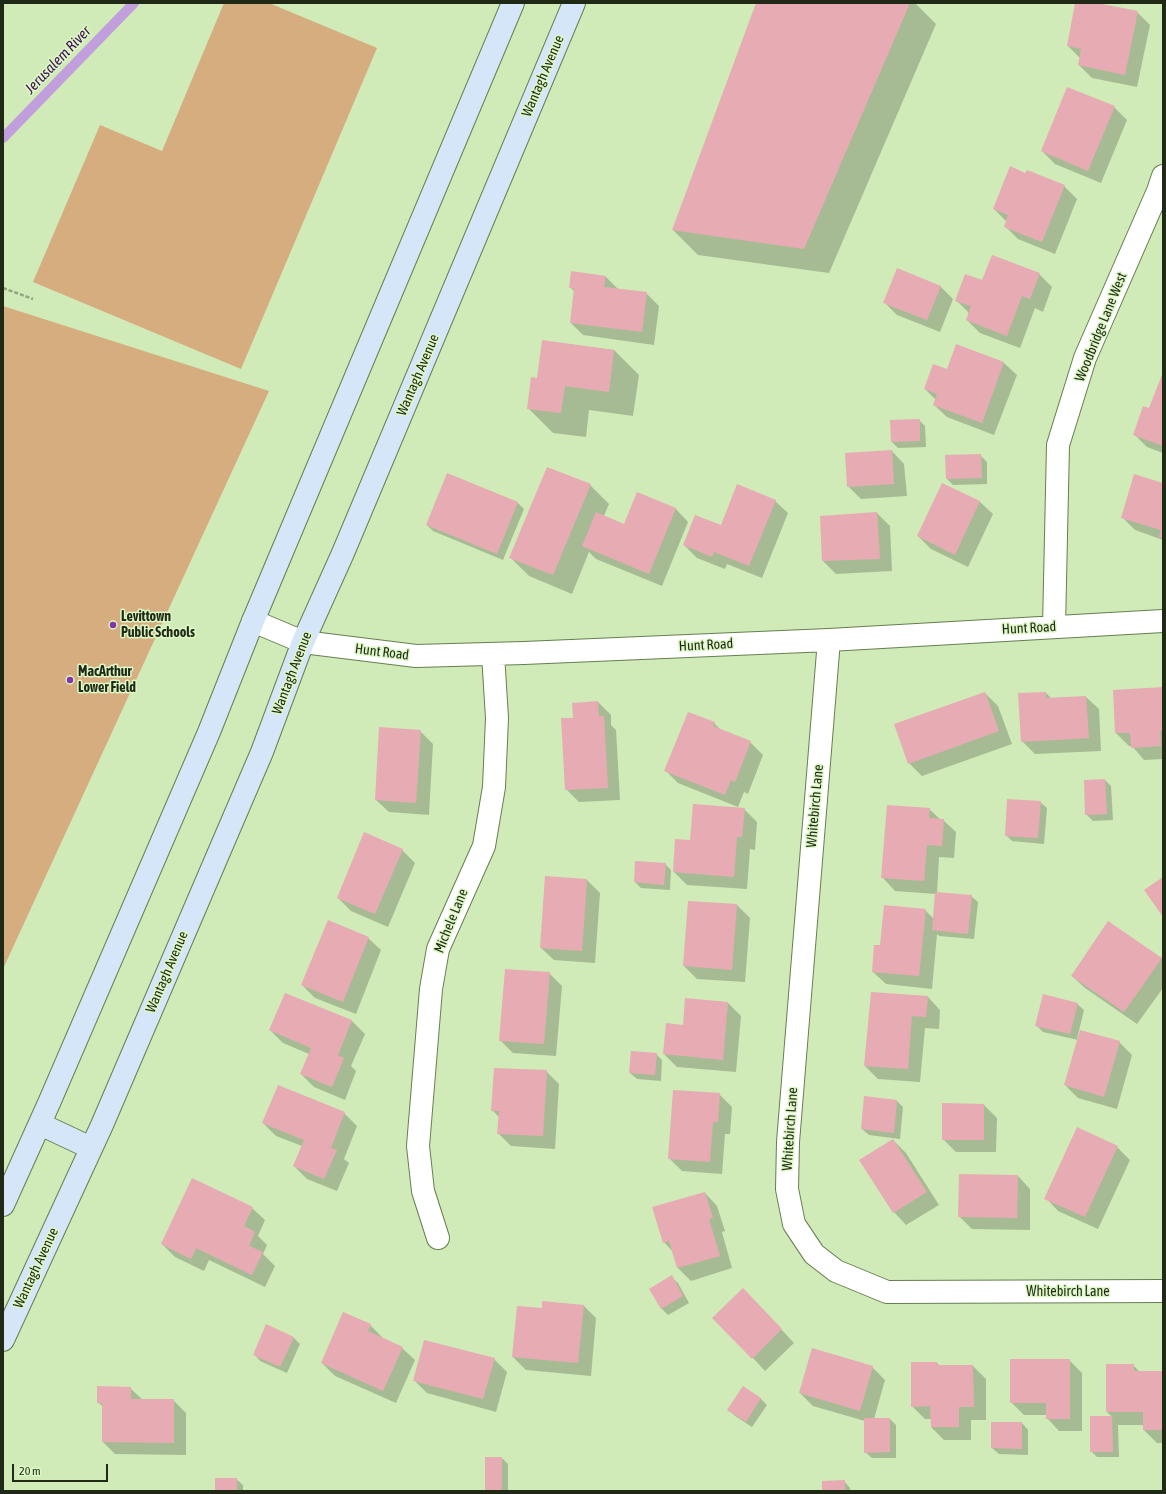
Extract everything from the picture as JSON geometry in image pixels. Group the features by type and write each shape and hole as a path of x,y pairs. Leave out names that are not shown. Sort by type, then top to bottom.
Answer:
{"main road":[{"path":"3,1205 40,1124 206,739 253,621 513,3"},
{"name":"Wantagh Avenue","path":"3,1340 91,1148 262,752 303,642 346,546 574,3"},
{"path":"40,1124 91,1148"}],"street":[{"name":"Woodbridge Lane West","path":"1054,627 1058,445 1085,358 1161,186"},
{"name":"Hunt Road","path":"253,621 303,642 416,656 829,640 1163,621"},
{"name":"Whitebirch Lane","path":"829,640 788,1142 787,1189 794,1224 814,1254 836,1271 887,1292 1163,1291"},
{"name":"Michele Lane","path":"438,1238 423,1191 418,1146 430,989 438,949 484,846 494,787 497,718 493,654"}],"path":[{"path":"3,288 33,299"}],"shaded area":[{"path":"224,3 269,3 377,48 241,369 33,282 100,125 162,151"},
{"name":"MacArthur Lower Field","path":"3,306 269,391 3,969"}],"building":[{"path":"756,3 910,3 804,249 672,230"},
{"path":"1075,3 1097,3 1138,11 1125,75 1078,65 1081,49 1067,46"},
{"path":"1067,87 1115,106 1088,171 1041,151"},
{"path":"1010,166 1025,173 1027,170 1065,185 1042,242 1004,227 1008,215 993,209"},
{"path":"992,255 1040,273 1030,299 1022,296 1007,336 966,320 971,306 955,301 965,274 982,280"},
{"path":"897,268 941,286 927,320 883,303"},
{"path":"571,271 606,276 604,287 647,292 642,332 570,323 574,288 569,288"},
{"path":"542,340 614,350 609,392 565,386 561,413 527,409 531,377 537,378"},
{"path":"956,344 1004,362 982,423 933,405 937,394 924,389 933,364 947,369"},
{"path":"1163,372 1163,446 1133,435 1143,406 1149,408"},
{"path":"920,419 920,441 891,442 890,420"},
{"path":"892,450 894,484 847,487 845,453"},
{"path":"981,454 982,478 946,479 945,455"},
{"path":"547,467 591,484 553,575 509,558"},
{"path":"447,473 518,502 497,554 426,525"},
{"path":"1134,474 1163,483 1163,538 1159,537 1161,530 1121,518"},
{"path":"942,483 980,501 955,555 917,536"},
{"path":"737,484 776,500 749,566 714,552 712,557 683,545 695,515 721,525"},
{"path":"637,492 676,508 649,574 582,546 596,512 624,524"},
{"path":"877,512 880,559 822,561 820,516"},
{"path":"1163,687 1163,731 1160,731 1161,746 1131,748 1130,733 1115,733 1113,690"},
{"path":"985,692 999,731 908,764 894,724"},
{"path":"1046,692 1046,698 1086,696 1089,738 1021,742 1018,693"},
{"path":"598,701 599,716 604,716 608,788 565,790 561,718 573,718 572,703"},
{"path":"688,712 715,722 713,726 751,741 735,782 731,780 725,795 664,771"},
{"path":"379,727 421,730 416,803 375,800"},
{"path":"1105,779 1107,814 1085,815 1084,780"},
{"path":"1007,799 1041,801 1038,838 1005,836"},
{"path":"693,804 745,808 742,837 737,837 734,877 673,872 675,839 690,840"},
{"path":"887,805 930,808 929,818 944,819 942,846 927,845 924,881 881,878"},
{"path":"364,832 403,849 375,914 337,898"},
{"path":"635,861 666,863 664,885 634,882"},
{"path":"545,876 587,879 582,951 540,948"},
{"path":"1163,877 1163,917 1144,890"},
{"path":"935,892 972,895 968,934 932,930"},
{"path":"688,901 737,904 732,970 683,966"},
{"path":"884,905 926,909 919,976 872,972 874,945 880,945"},
{"path":"328,920 369,937 343,1002 301,985"},
{"path":"1108,921 1162,958 1124,1012 1071,976"},
{"path":"505,969 550,972 544,1044 499,1041"},
{"path":"871,992 928,996 926,1017 912,1016 908,1069 864,1066"},
{"path":"285,993 352,1020 338,1055 344,1058 332,1087 300,1074 311,1048 269,1030"},
{"path":"1043,994 1078,1003 1070,1034 1035,1026"},
{"path":"685,998 728,1002 723,1060 663,1054 666,1023 683,1025"},
{"path":"1080,1030 1120,1041 1104,1097 1064,1085"},
{"path":"631,1051 657,1053 655,1075 629,1073"},
{"path":"494,1068 547,1070 543,1136 497,1134 499,1111 491,1111"},
{"path":"278,1085 345,1112 331,1148 337,1150 324,1179 293,1166 304,1140 262,1123"},
{"path":"673,1090 720,1093 718,1122 713,1122 710,1162 668,1159"},
{"path":"864,1096 897,1100 894,1133 861,1129"},
{"path":"942,1103 984,1104 984,1140 942,1140"},
{"path":"1077,1127 1118,1146 1085,1217 1044,1199"},
{"path":"893,1139 927,1192 893,1213 859,1160"},
{"path":"959,1174 1018,1175 1017,1218 958,1217"},
{"path":"192,1178 253,1207 244,1226 255,1232 249,1246 263,1252 252,1275 196,1248 191,1259 161,1244"},
{"path":"705,1192 713,1218 709,1219 720,1256 677,1268 669,1241 663,1243 652,1207"},
{"path":"672,1275 683,1296 661,1309 649,1289"},
{"path":"743,1288 782,1329 752,1359 712,1318"},
{"path":"542,1301 584,1305 578,1363 512,1357 517,1306 542,1308"},
{"path":"343,1312 371,1324 368,1331 403,1347 383,1391 321,1363"},
{"path":"266,1324 294,1337 280,1367 253,1355"},
{"path":"424,1340 495,1358 483,1399 413,1381"},
{"path":"812,1348 873,1366 860,1411 799,1393"},
{"path":"1010,1359 1070,1359 1070,1419 1046,1419 1046,1403 1010,1403"},
{"path":"911,1362 937,1362 937,1365 973,1365 974,1407 959,1407 959,1427 931,1427 930,1406 911,1407"},
{"path":"1106,1364 1134,1364 1134,1371 1163,1371 1163,1430 1143,1430 1143,1412 1106,1412"},
{"path":"97,1386 131,1387 131,1399 174,1399 174,1443 102,1442 102,1403 97,1403"},
{"path":"743,1386 761,1398 746,1422 727,1410"},
{"path":"1090,1416 1112,1416 1113,1452 1090,1452"},
{"path":"864,1418 890,1418 890,1452 864,1453"},
{"path":"991,1422 1022,1422 1022,1449 991,1448"},
{"path":"485,1457 502,1457 502,1491 485,1491"},
{"path":"215,1478 237,1478 237,1491 215,1491"},
{"path":"845,1480 845,1491 822,1491 822,1481"}],"waterway":[{"name":"Jerusalem River","path":"3,138 134,3"}],"place":[{"name":"Levittown Public Schools","path":"113,625"},
{"name":"MacArthur Lower Field","path":"70,680"}]}
